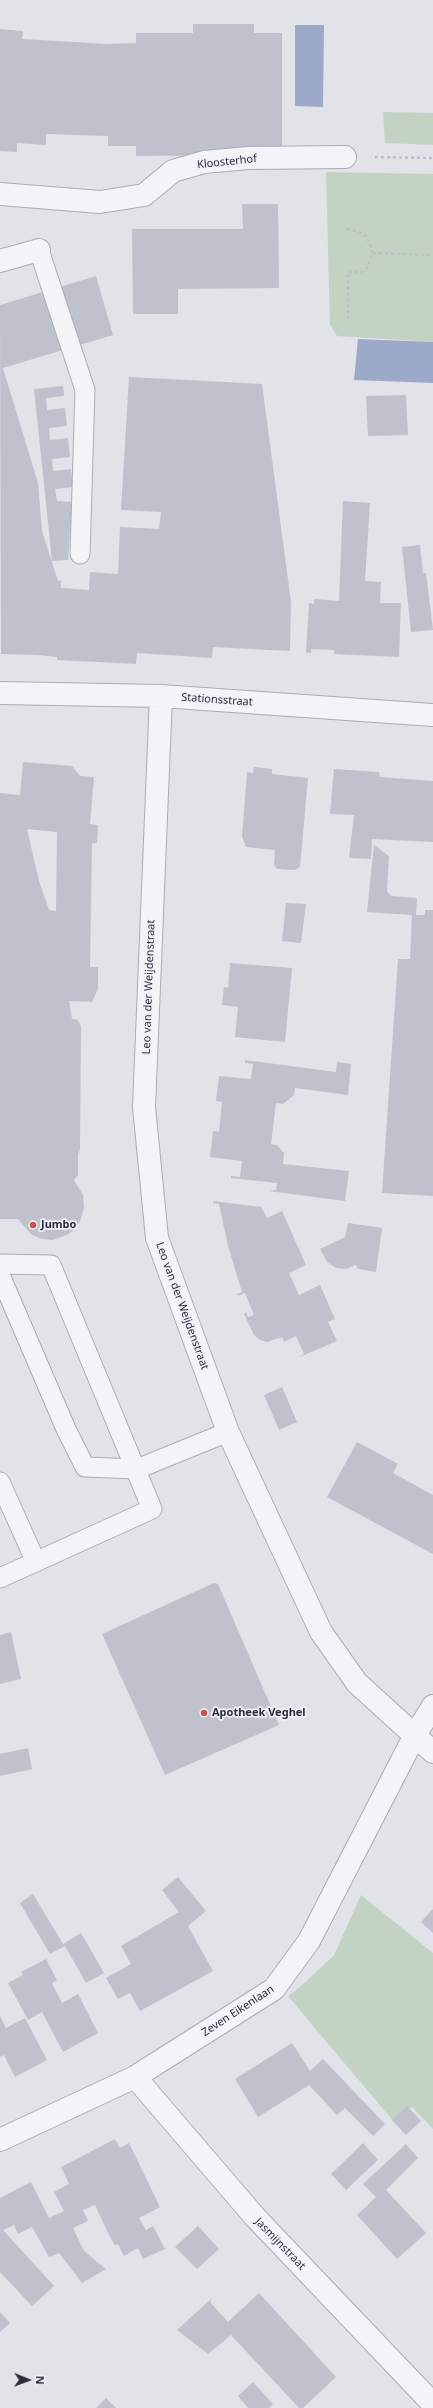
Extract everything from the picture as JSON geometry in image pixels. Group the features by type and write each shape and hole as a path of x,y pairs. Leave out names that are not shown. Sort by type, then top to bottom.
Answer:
{"street":[{"name":"Kloosterhof","path":"0,194 100,202 144,195 173,171 204,162 248,158 345,157"},
{"path":"0,261 39,250"},
{"name":"Stationsstraat","path":"0,693 161,696 433,715"},
{"name":"Leo van der Weijdenstraat","path":"161,696 144,1107 157,1238 228,1432 321,1632 357,1683 433,1752"},
{"name":"Zeven Eikenlaan","path":"0,2140 135,2077 274,1989 309,1941 414,1735 433,1706"},
{"name":"Jasmijnstraat","path":"135,2077 255,2217 433,2404"}],"lane":[{"path":"39,250 85,390 80,554"},
{"path":"0,1264 50,1265 137,1469 152,1509 0,1578"},
{"path":"0,1275 66,1429 85,1467 137,1469 228,1432"},
{"path":"0,1482 36,1562"}],"path":[{"path":"345,157 433,158"},
{"path":"347,229 358,231 367,237 373,253 367,268 361,272 348,272 348,319"},
{"path":"373,253 433,255"}],"green space":[{"path":"383,112 433,113 433,145 385,143"},
{"path":"326,172 433,174 433,342 337,336 330,325"},
{"path":"361,1895 433,1953 433,2129 412,2107 394,2122 288,1996 299,1988 334,1955"}],"water":[{"path":"295,25 324,25 323,107 295,106"},
{"path":"358,339 433,342 433,383 354,380"}],"building":[{"path":"193,24 254,24 254,33 282,33 282,155 136,156 136,146 108,146 108,136 46,134 46,145 17,143 17,152 0,151 0,29 23,31 22,39 107,44 136,43 136,33 193,33"},
{"path":"242,204 278,204 279,288 178,289 178,314 133,314 132,229 243,229"},
{"path":"96,276 113,335 3,368 38,483 42,531 58,581 61,580 61,588 89,590 90,572 118,574 120,527 159,529 161,512 121,510 129,377 262,384 291,602 290,651 213,647 212,658 137,653 136,664 57,660 57,657 1,654 0,305"},
{"path":"63,386 64,396 46,398 47,410 65,408 67,426 49,428 50,440 68,438 70,457 52,459 53,471 71,469 73,487 55,489 57,501 72,502 68,560 52,561 34,389"},
{"path":"406,395 408,435 368,436 366,396"},
{"path":"343,501 370,503 365,581 381,582 380,603 401,603 399,657 334,654 334,650 311,649 311,653 306,653 309,603 314,604 314,599 339,601"},
{"path":"420,545 423,573 426,573 433,630 411,632 402,547"},
{"path":"23,762 72,766 80,776 94,777 90,824 98,825 97,843 92,843 90,967 98,967 98,989 92,1002 69,1001 72,1019 78,1020 81,1026 80,1150 78,1154 78,1175 74,1180 83,1195 84,1208 80,1221 75,1229 67,1235 53,1240 42,1239 32,1235 18,1219 0,1219 0,793 20,795","holes":["27,829 57,832 56,911 49,910 39,881"]},
{"path":"254,767 272,769 272,774 308,778 300,867 295,870 277,869 274,865 275,850 246,847 242,837 247,772 253,773"},
{"path":"334,769 379,772 380,777 433,781 433,842 372,839 371,859 349,858 354,815 330,814"},
{"path":"374,845 389,856 387,891 391,896 417,898 416,915 425,915 425,910 433,910 433,1196 382,1193 398,959 410,959 412,915 367,912"},
{"path":"286,903 306,904 301,943 282,941"},
{"path":"230,963 292,968 285,1042 235,1037 238,1007 222,1005 224,987 228,988"},
{"path":"245,1060 336,1072 337,1062 351,1064 348,1095 295,1088 294,1095 283,1104 276,1103 271,1144 277,1145 284,1153 283,1164 349,1171 345,1201 269,1191 276,1190 277,1183 231,1178 231,1176 240,1177 242,1161 210,1157 213,1131 219,1132 222,1102 216,1101 219,1076 251,1079 253,1064 245,1063"},
{"path":"213,1201 261,1207 267,1218 282,1211 306,1265 289,1273 299,1295 320,1285 335,1319 328,1322 337,1341 297,1358 304,1354 296,1336 284,1342 282,1337 267,1342 260,1340 254,1335 244,1314 246,1312 248,1317 254,1315 245,1293 238,1296 237,1294 242,1292 228,1246 219,1204 213,1203"},
{"path":"348,1223 382,1228 376,1272 358,1269 356,1265 346,1269 336,1268 327,1262 320,1249 345,1237"},
{"path":"282,1387 297,1422 279,1430 264,1395"},
{"path":"357,1442 398,1464 393,1473 433,1495 433,1554 327,1497"},
{"path":"214,1583 218,1584 279,1725 165,1775 102,1634"},
{"path":"11,1632 21,1679 0,1684 0,1635"},
{"path":"28,1748 32,1769 0,1776 0,1754"},
{"path":"178,1877 206,1911 188,1926 213,1971 140,2011 130,1993 118,1999 106,1978 131,1964 121,1946 179,1912 162,1890"},
{"path":"33,1894 63,1944 81,1933 104,1973 86,1983 65,1946 50,1954 20,1903"},
{"path":"433,1909 433,1933 421,1922"},
{"path":"46,1959 57,1980 52,1983 62,2003 78,1994 98,2033 63,2052 42,2012 28,2020 8,1983 23,1975 21,1972"},
{"path":"0,2016 6,2028 25,2018 47,2060 15,2077 4,2055 0,2057"},
{"path":"292,2043 310,2071 323,2059 385,2124 373,2136 345,2108 337,2115 309,2085 258,2117 235,2079"},
{"path":"407,2106 421,2121 406,2135 392,2120"},
{"path":"115,2139 120,2148 129,2143 160,2207 139,2218 146,2230 153,2226 165,2249 143,2259 138,2248 124,2256 118,2244 115,2245 110,2237 95,2205 83,2210 88,2221 73,2228 84,2251 106,2269 82,2283 59,2253 49,2257 32,2227 18,2234 14,2225 3,2230 54,2286 32,2306 0,2272 0,2198 31,2182 49,2218 64,2211 54,2192 69,2184 61,2167"},
{"path":"363,2143 378,2160 346,2190 331,2174"},
{"path":"406,2144 418,2158 386,2190 426,2233 397,2259 357,2215 376,2197 363,2184"},
{"path":"198,2226 219,2249 197,2269 175,2247"},
{"path":"259,2293 336,2377 303,2408 299,2408 231,2335 208,2354 177,2330 212,2298 210,2302 228,2322"},
{"path":"0,2312 10,2323 0,2332"},
{"path":"253,2382 273,2404 269,2408 248,2408 238,2396"},
{"path":"106,2398 116,2408 96,2408"}],"place":[{"name":"Jumbo","path":"33,1225"},
{"name":"Apotheek Veghel","path":"204,1713"}]}
